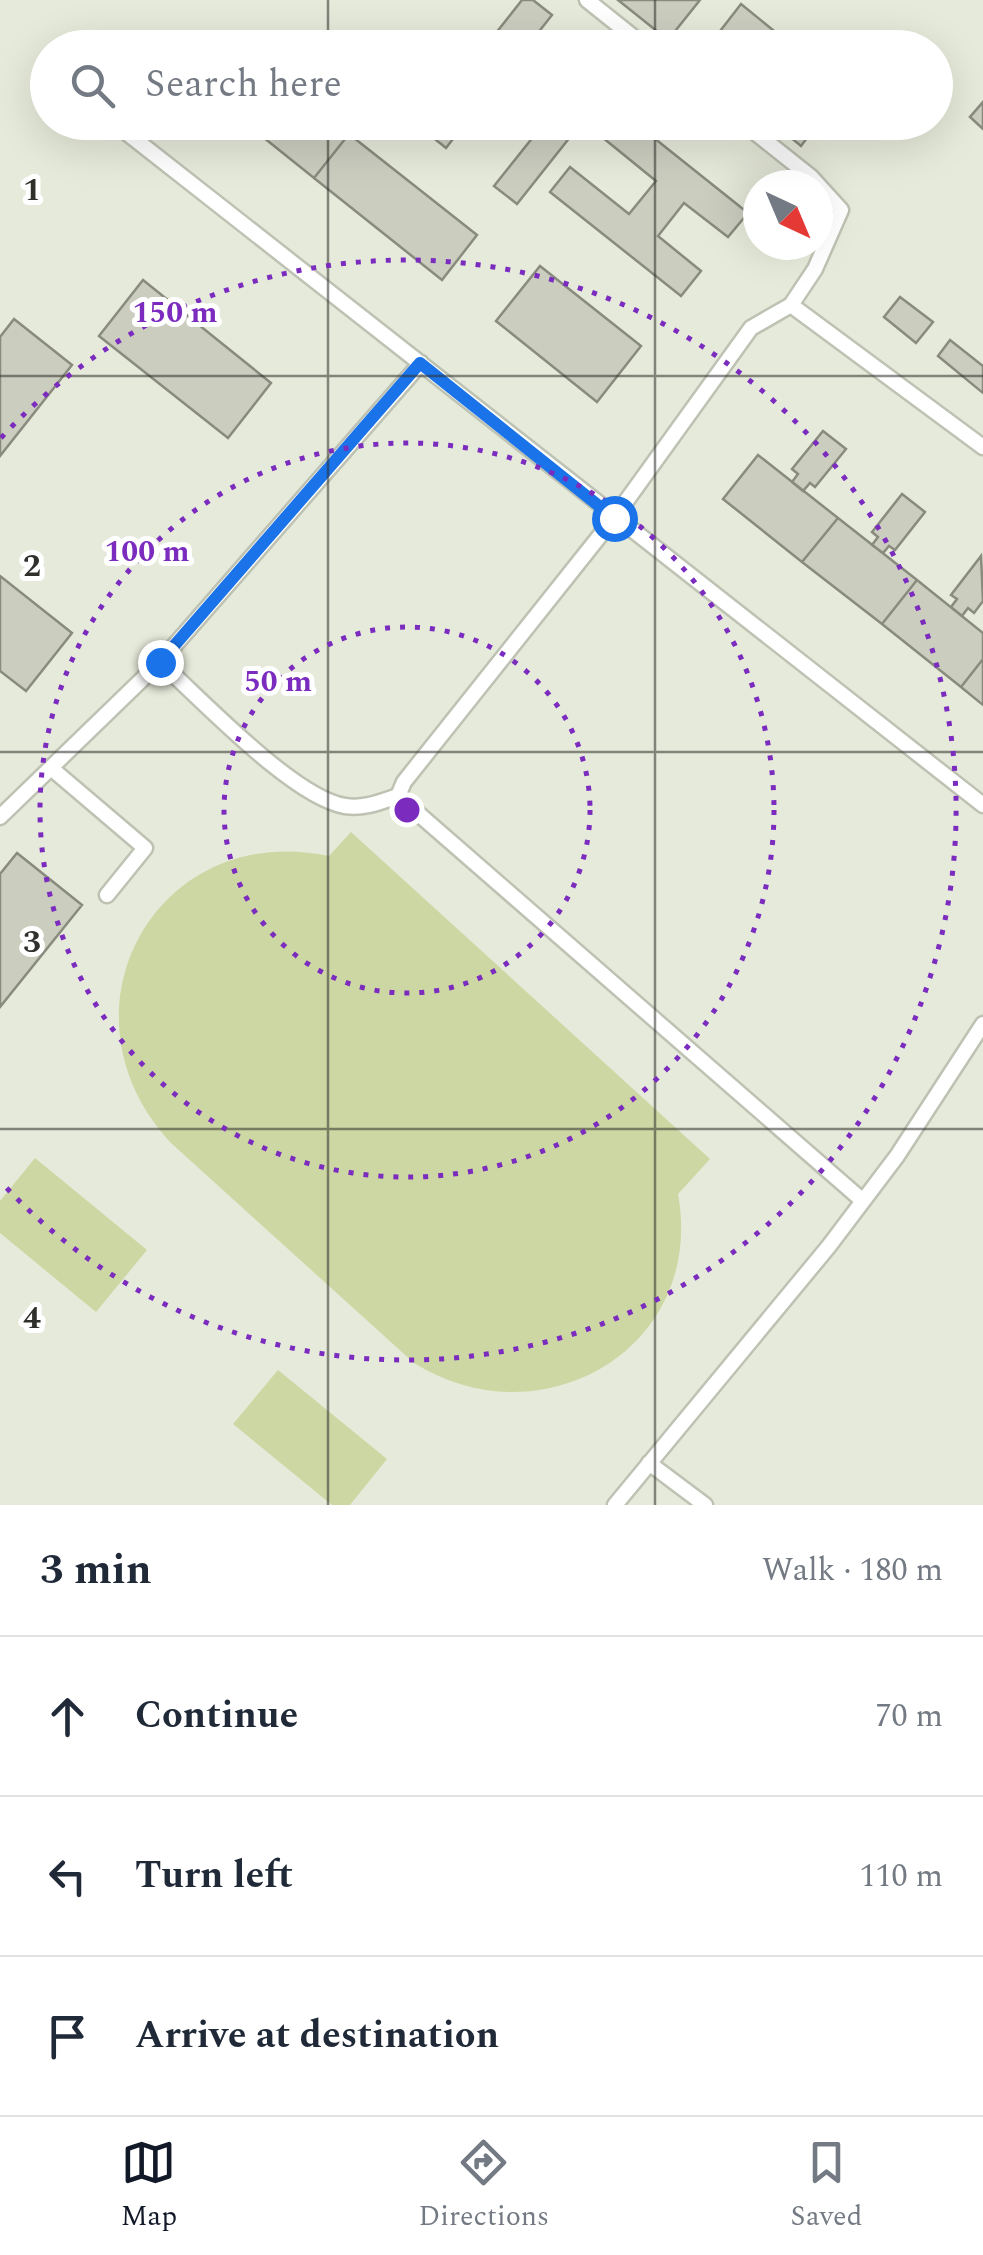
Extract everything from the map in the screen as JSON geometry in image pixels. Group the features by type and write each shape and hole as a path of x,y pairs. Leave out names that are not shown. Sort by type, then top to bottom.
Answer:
{"lane":[{"path":"587,0 624,30"},
{"path":"136,140 983,805"},
{"path":"160,662 272,763 313,794 342,806 366,807 398,796 404,782 614,518 752,328 791,305 815,269 841,210 811,177 765,140"},
{"path":"791,305 983,447"},
{"path":"0,818 160,662 420,363"},
{"path":"51,768 146,848 108,896"},
{"path":"398,796 863,1201"},
{"path":"616,1505 863,1201 983,1024"},
{"path":"650,1463 706,1505"}],"green space":[{"path":"351,832 710,1159 678,1194 680,1249 667,1297 641,1336 604,1366 561,1385 513,1392 463,1385 414,1363 171,1143 136,1092 120,1038 122,985 139,937 171,896 214,867 267,852 329,856"},
{"path":"35,1158 147,1250 96,1312 0,1233 0,1201"},
{"path":"278,1370 387,1459 350,1505 332,1505 233,1424"}],"building":[{"path":"522,0 533,0 552,15 540,30 498,30"},
{"path":"618,0 700,0 676,30 656,30"},
{"path":"741,4 773,30 721,30"},
{"path":"983,102 983,129 970,117"},
{"path":"267,140 344,140 314,178"},
{"path":"344,140 357,140 477,235 442,280 314,178"},
{"path":"436,140 452,140 446,148"},
{"path":"531,140 568,140 517,204 494,186"},
{"path":"606,140 657,140 743,209 743,219 728,237 684,203 658,236 701,271 681,296 550,192 570,167 629,214 656,181"},
{"path":"540,266 641,346 597,402 496,321"},
{"path":"143,280 271,383 228,438 99,336"},
{"path":"900,297 933,322 916,343 884,317"},
{"path":"14,319 72,365 0,456 0,337"},
{"path":"950,340 983,366 983,393 938,356"},
{"path":"823,431 846,449 815,487 810,483 803,491 792,482 798,474 792,469"},
{"path":"758,455 838,518 802,562 723,499"},
{"path":"902,494 925,512 895,550 889,546 883,553 872,545 878,537 872,532"},
{"path":"838,518 917,580 882,624 802,562"},
{"path":"981,556 983,601 974,613 968,608 962,616 951,607 957,599 951,595"},
{"path":"0,576 72,633 26,691 0,671"},
{"path":"917,580 983,633 983,659 961,687 882,624"},
{"path":"983,659 983,705 961,687"},
{"path":"17,853 82,905 0,1007 0,874"}],"route":[{"path":"160,662 420,363 614,518"}]}
